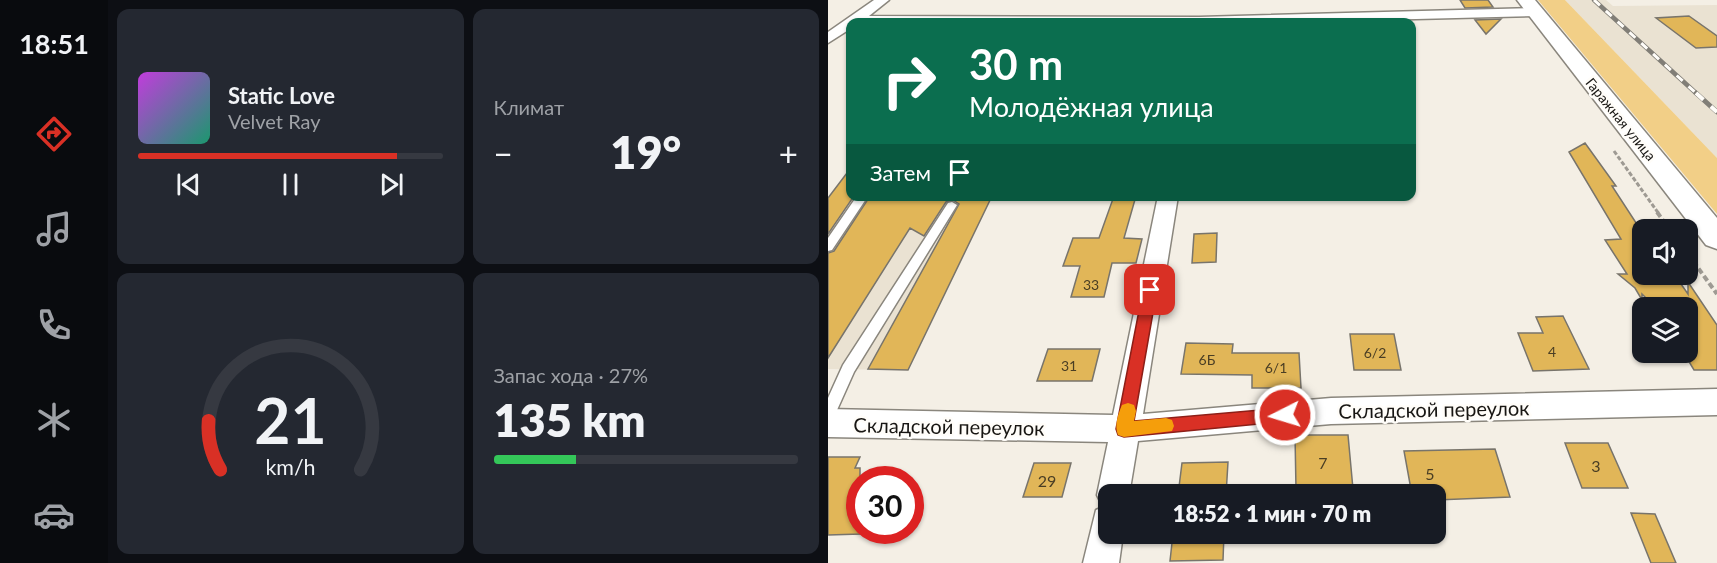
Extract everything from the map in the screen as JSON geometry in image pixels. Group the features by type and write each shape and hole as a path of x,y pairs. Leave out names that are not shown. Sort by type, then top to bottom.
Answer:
{"street":[{"path":"858,18 883,0"},
{"path":"1199,18 1531,6"},
{"name":"Гаражная улица","path":"1531,6 1717,238"},
{"path":"828,39 846,26"},
{"path":"1115,484 1167,201"},
{"name":"Складской переулок","path":"828,423 1124,429 1331,411 1717,402"},
{"path":"1101,563 1104,544"}],"lane":[{"path":"828,247 860,201"},
{"path":"828,414 848,369 952,204"}],"path":[{"path":"1698,268 1717,294"}],"shaded area":[{"path":"1538,0 1565,0 1717,158 1717,214"},
{"path":"1565,0 1606,0 1613,6 1717,5 1717,158"},
{"path":"846,174 846,201 990,201 908,370 828,369 828,198"}],"building":[{"path":"1460,0 1488,0 1493,7 1465,8"},
{"path":"1689,16 1717,36 1717,47 1696,48 1656,18"},
{"path":"1501,19 1486,34 1475,20"},
{"path":"1585,143 1616,186 1612,186 1634,219 1632,285 1682,285 1688,294 1688,285 1690,285 1717,325 1717,370 1694,370 1690,363 1698,363 1698,297 1645,297 1642,294 1640,297 1635,288 1618,274 1627,274 1605,240 1621,239 1569,152"},
{"path":"846,174 846,201 851,201 828,234 828,198"},
{"path":"867,201 950,201 946,202 924,236 910,228 828,358 828,253 834,251"},
{"path":"954,201 990,201 908,370 868,369 959,204"},
{"path":"1112,201 1135,201 1124,238 1142,239 1136,263 1112,263 1104,297 1071,297 1080,266 1063,266 1073,238 1099,238"},
{"path":"1217,233 1216,262 1192,263 1194,234"},
{"path":"1563,316 1589,369 1533,371 1518,333 1543,333 1536,317"},
{"path":"1350,334 1394,334 1401,370 1354,370"},
{"path":"1186,343 1233,344 1232,353 1299,353 1301,388 1252,388 1252,375 1181,374"},
{"path":"1048,349 1100,349 1092,381 1037,381"},
{"path":"1295,435 1348,435 1353,484 1296,484"},
{"path":"1565,443 1608,443 1628,488 1582,488"},
{"path":"1495,449 1510,497 1446,500 1446,484 1410,484 1404,451"},
{"path":"828,457 860,457 856,466 846,466 846,534 828,535"},
{"path":"1228,462 1227,484 1179,484 1182,463"},
{"path":"1034,463 1071,463 1062,497 1023,497"},
{"path":"1631,513 1655,514 1676,563 1651,563"},
{"path":"1172,544 1224,544 1223,560 1170,561"}],"railway":[{"path":"1594,0 1697,94"},
{"path":"1696,93 1717,112"}],"slow traffic":[{"path":"1128,411 1124,429 1166,426"}],"route":[{"path":"1150,290 1124,429 1285,415"}]}
